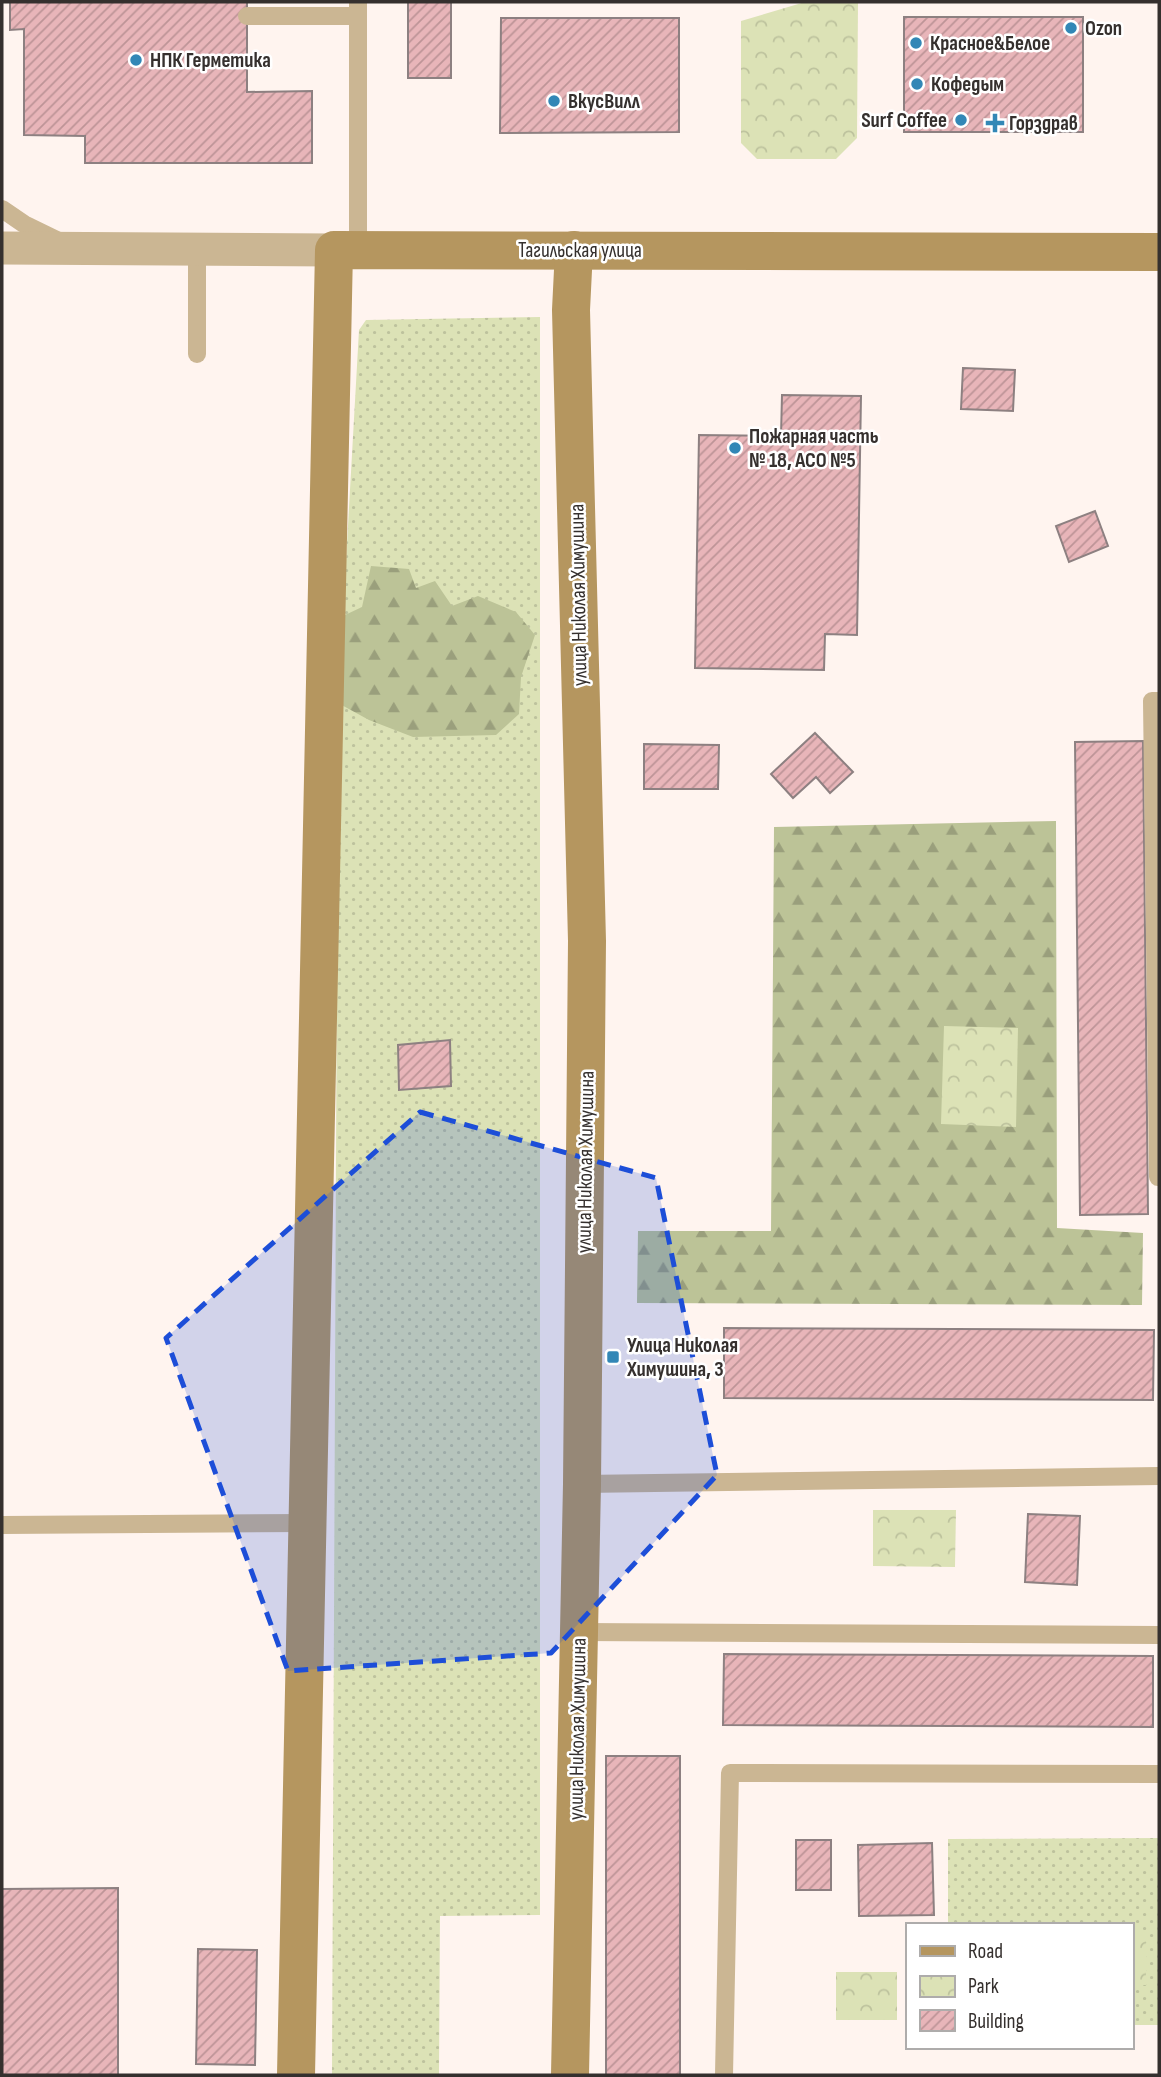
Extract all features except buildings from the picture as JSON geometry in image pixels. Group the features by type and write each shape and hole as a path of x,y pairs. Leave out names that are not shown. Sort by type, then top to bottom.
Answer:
{"main road":[{"name":"Тагильская улица","path":"346,250 1159,252"},
{"path":"296,2075 306,1523 346,250"},
{"name":"улица Николая Химушина","path":"570,2075 582,1484 587,941 571,310 574,250"}],"street":[{"name":"Тагильская улица","path":"2,248 346,250"}],"lane":[{"path":"247,16 358,9 346,250"},
{"path":"2,209 24,224 74,248"},
{"path":"197,249 197,354"},
{"path":"1158,1177 1152,701 1159,701"},
{"path":"582,1484 1159,1476"},
{"path":"2,1525 306,1523"},
{"path":"579,1632 1159,1635"},
{"path":"723,2075 730,1773 1159,1774"}],"highlighted area":[{"path":"420,1112 656,1178 717,1475 551,1653 288,1671 166,1338"}],"green space":[{"path":"805,2 858,2 857,138 836,159 757,159 741,143 741,21"},
{"path":"540,317 540,1915 440,1916 439,2075 332,2075 338,703 359,330 366,320"},
{"path":"371,566 409,569 416,588 435,581 452,606 478,596 516,612 535,635 521,677 519,714 496,735 413,737 369,720 338,703 345,615 362,607"},
{"path":"1056,821 1057,1228 1143,1233 1142,1305 637,1303 638,1231 771,1231 774,827"},
{"path":"944,1026 1018,1028 1016,1127 941,1124"},
{"path":"873,1510 956,1510 955,1567 873,1566"},
{"path":"1159,1838 1159,2025 1133,2025 1133,1985 1146,1985 1145,1934 1133,1934 1133,1923 948,1923 948,1839"},
{"path":"1133,1934 1146,1934 1146,1985 1133,1985"},
{"path":"836,1972 897,1972 897,2020 836,2020"}],"place":[{"name":"Ozon","path":"1071,28"},
{"name":"Красное&Белое","path":"916,43"},
{"name":"НПК Герметика","path":"136,60"},
{"name":"Кофедым","path":"917,84"},
{"name":"ВкусВилл","path":"554,101"},
{"name":"Surf Coffee","path":"961,120"},
{"name":"Горздрав","path":"995,123"},
{"name":"Пожарная часть № 18, АСО №5","path":"735,448"},
{"name":"Улица Николая Химушина, 3","path":"613,1357"}]}
